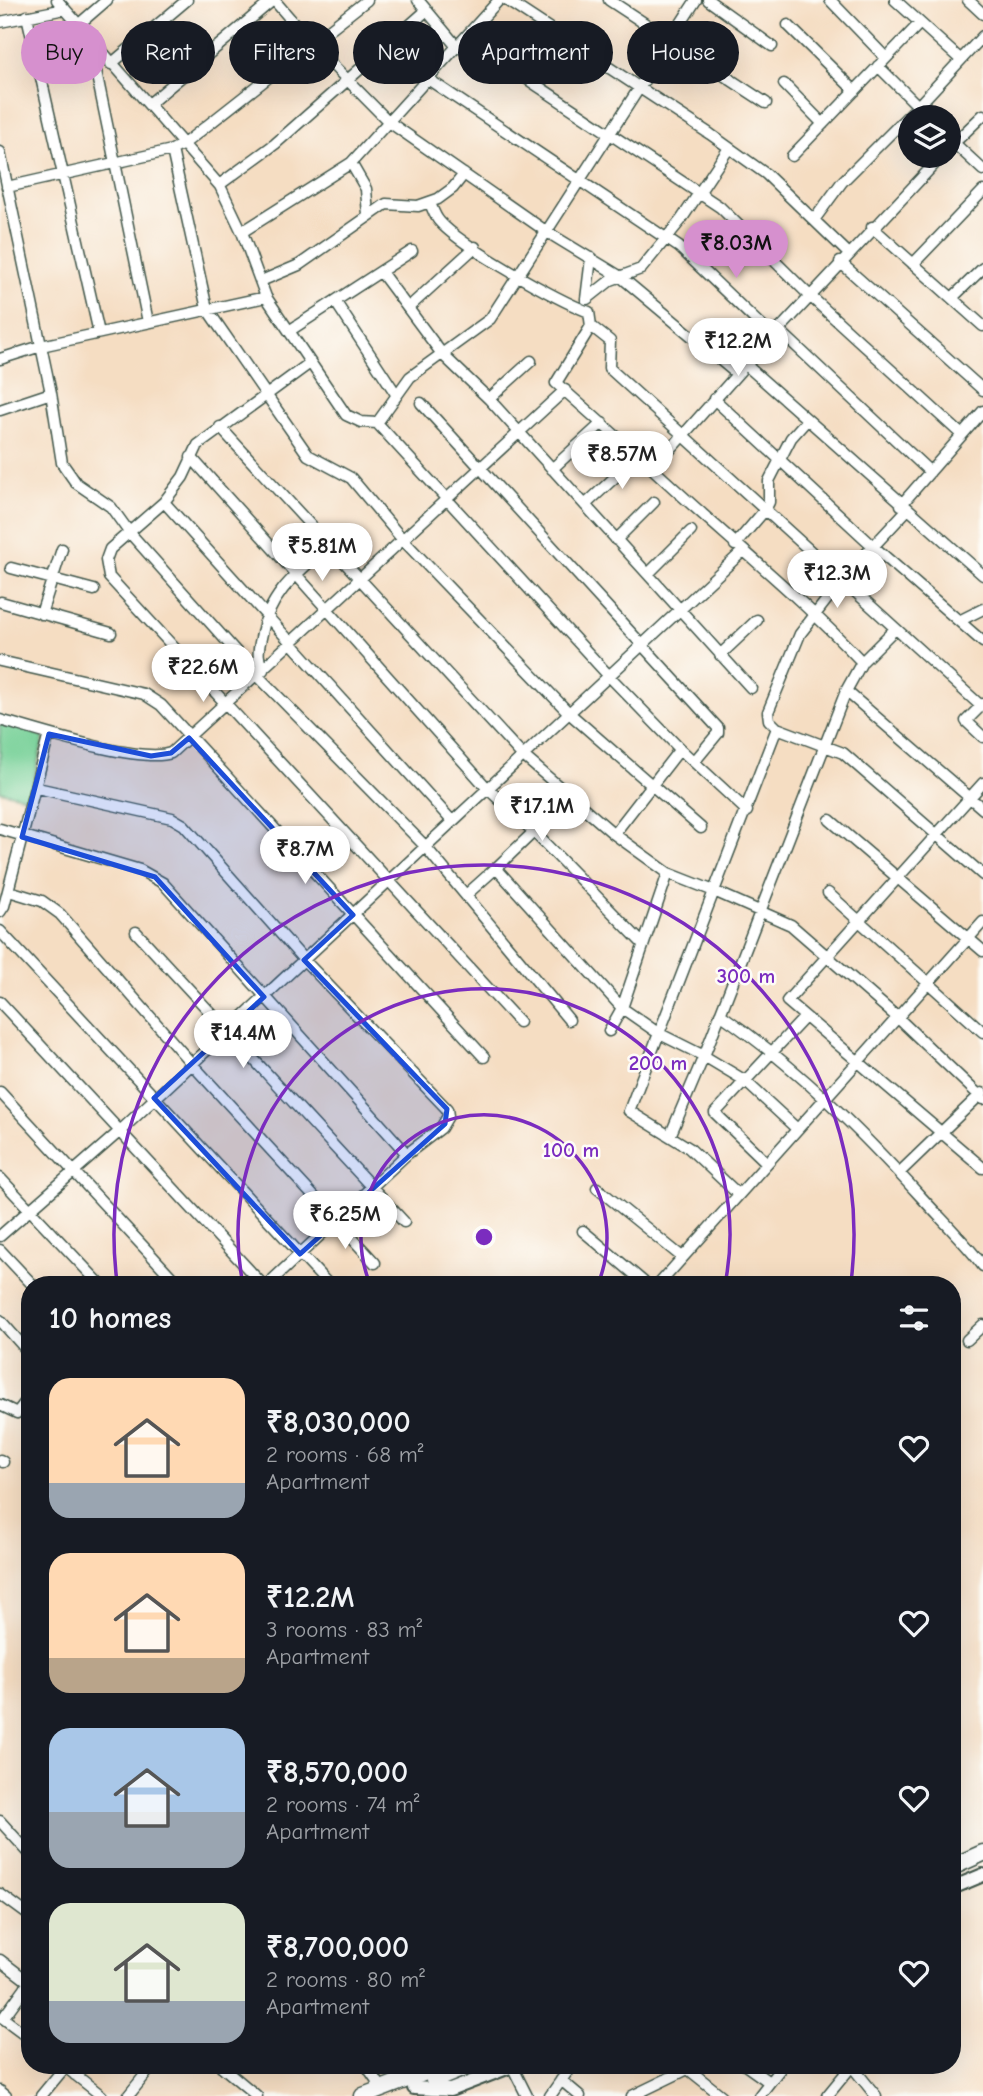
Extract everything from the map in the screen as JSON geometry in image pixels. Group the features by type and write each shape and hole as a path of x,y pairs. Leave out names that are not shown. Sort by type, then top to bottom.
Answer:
{"highway":[{"path":"961,1853 983,1844"},
{"path":"961,1863 983,1853"},
{"path":"392,2091 426,2074"},
{"path":"363,2096 414,2088 449,2074"}],"street":[{"path":"57,0 75,21"},
{"path":"83,21 107,0"},
{"path":"111,64 187,0"},
{"path":"149,104 274,0 292,21"},
{"path":"339,22 367,0"},
{"path":"418,0 458,48 444,62"},
{"path":"482,21 499,0"},
{"path":"506,0 766,174 848,253"},
{"path":"609,0 641,21"},
{"path":"682,21 696,0"},
{"path":"708,0 772,46"},
{"path":"830,0 917,105"},
{"path":"895,0 961,60"},
{"path":"968,0 983,14"},
{"path":"0,22 65,9"},
{"path":"219,185 275,144 427,10"},
{"path":"27,16 99,333"},
{"path":"792,156 919,24"},
{"path":"788,25 855,91"},
{"path":"919,105 983,36"},
{"path":"107,59 185,143 219,185 242,232 266,297 346,415 361,422 377,422 609,676 680,749 747,811"},
{"path":"339,71 389,122 547,232 621,277 737,374"},
{"path":"99,84 114,164 145,295 148,322"},
{"path":"7,187 172,150 185,143 261,84"},
{"path":"242,232 351,163 423,84"},
{"path":"436,84 665,238 775,332 930,472"},
{"path":"535,84 720,207 809,296 962,435"},
{"path":"377,422 410,377 490,319 642,84"},
{"path":"737,84 766,103"},
{"path":"784,84 823,124"},
{"path":"961,133 983,114"},
{"path":"814,220 842,182 898,126"},
{"path":"579,309 611,280 641,269 699,193 729,148"},
{"path":"172,150 207,309 308,455 351,478 403,540 569,713 701,828"},
{"path":"0,152 51,393 62,463 68,475 104,501 129,532 424,845 569,1020"},
{"path":"961,152 983,170"},
{"path":"351,163 366,189 368,215"},
{"path":"653,469 775,332 930,168"},
{"path":"261,281 299,265 368,215 393,202 418,206 429,204 453,188 464,174"},
{"path":"913,264 983,191"},
{"path":"429,204 438,220 475,247 592,316 591,326 556,381 738,548 815,612 862,662"},
{"path":"872,227 983,326"},
{"path":"408,308 475,247"},
{"path":"289,331 412,251"},
{"path":"587,299 590,258"},
{"path":"840,262 983,390"},
{"path":"952,298 983,268"},
{"path":"381,272 442,354 489,399 751,688"},
{"path":"0,359 41,346 266,297"},
{"path":"335,301 396,394"},
{"path":"591,326 610,341 609,368 982,705 966,721 983,737"},
{"path":"489,399 531,361"},
{"path":"310,363 198,445 183,477 164,502 108,554 106,560 109,577 519,1022"},
{"path":"746,365 904,508 983,575"},
{"path":"0,720 49,734 151,756 171,753 565,390"},
{"path":"0,410 51,393"},
{"path":"714,399 874,547 983,642"},
{"path":"421,403 719,730 694,762"},
{"path":"983,411 930,472 874,547 815,612 800,634 768,712 769,720 777,728 843,753 983,875"},
{"path":"0,1236 31,1212 120,1131 353,915 424,845 680,610 738,548 765,510 769,502 769,481 791,438 807,420"},
{"path":"552,469 602,423"},
{"path":"220,427 359,581 522,754 569,798 668,873 791,925 982,1096 899,1173"},
{"path":"585,505 639,455"},
{"path":"191,457 487,788 533,831 643,944"},
{"path":"164,502 452,821"},
{"path":"616,540 654,502"},
{"path":"648,575 691,531"},
{"path":"260,672 258,661 266,616 283,586 328,546"},
{"path":"41,614 62,549"},
{"path":"10,568 94,590"},
{"path":"0,596 0,603 111,633"},
{"path":"959,621 983,609"},
{"path":"720,655 757,620"},
{"path":"670,1136 704,1056 846,691 862,662 895,629"},
{"path":"0,661 144,694 161,705 484,1056"},
{"path":"846,691 983,809"},
{"path":"738,1194 689,1148 629,1111 777,728"},
{"path":"0,912 9,891 49,734"},
{"path":"614,834 680,749"},
{"path":"983,783 787,1001 944,1132 983,1168"},
{"path":"37,788 172,818 184,825 304,960 447,1109 445,1124 407,1154 277,1276"},
{"path":"466,895 569,798"},
{"path":"830,820 983,951"},
{"path":"0,829 140,870 155,877 176,895 264,997 407,1154"},
{"path":"496,868 622,1008 658,1033 744,1080 796,1128"},
{"path":"609,1031 622,1008 668,873"},
{"path":"9,891 52,906 191,1063 375,1262"},
{"path":"828,893 983,1032"},
{"path":"666,1276 983,922"},
{"path":"0,931 321,1276"},
{"path":"136,932 404,1222"},
{"path":"0,1002 255,1276"},
{"path":"720,1014 772,1050 824,1097 981,1259"},
{"path":"766,1162 715,1113 805,1017"},
{"path":"0,1093 170,1276"},
{"path":"0,1178 92,1276"},
{"path":"597,1188 682,1256"},
{"path":"583,1231 636,1276"},
{"path":"0,1250 24,1276"},
{"path":"0,1320 21,1344"},
{"path":"967,1340 983,1325"},
{"path":"0,1405 17,1413 21,1408"},
{"path":"0,1821 21,1844"},
{"path":"961,1884 983,1875"},
{"path":"0,1894 21,1909"},
{"path":"0,1960 21,1976"},
{"path":"21,1992 1,2017 21,2031"},
{"path":"41,2096 58,2074"},
{"path":"128,2096 146,2074"},
{"path":"231,2074 257,2096"},
{"path":"375,2074 392,2091"},
{"path":"414,2088 450,2090 492,2074"},
{"path":"517,2074 527,2096"},
{"path":"550,2096 566,2074"},
{"path":"640,2094 679,2074"},
{"path":"699,2074 722,2096"},
{"path":"758,2074 769,2082"},
{"path":"759,2096 776,2074"},
{"path":"827,2096 845,2074"},
{"path":"857,2074 876,2096"},
{"path":"75,2075 102,2096"},
{"path":"562,2080 580,2096"},
{"path":"0,2091 6,2096"}],"highlighted area":[{"path":"49,734 151,756 171,753 189,738 353,915 304,960 447,1109 445,1124 300,1254 154,1098 264,997 155,877 22,837"}],"green space":[{"path":"0,720 44,737 29,798 0,791"}]}
